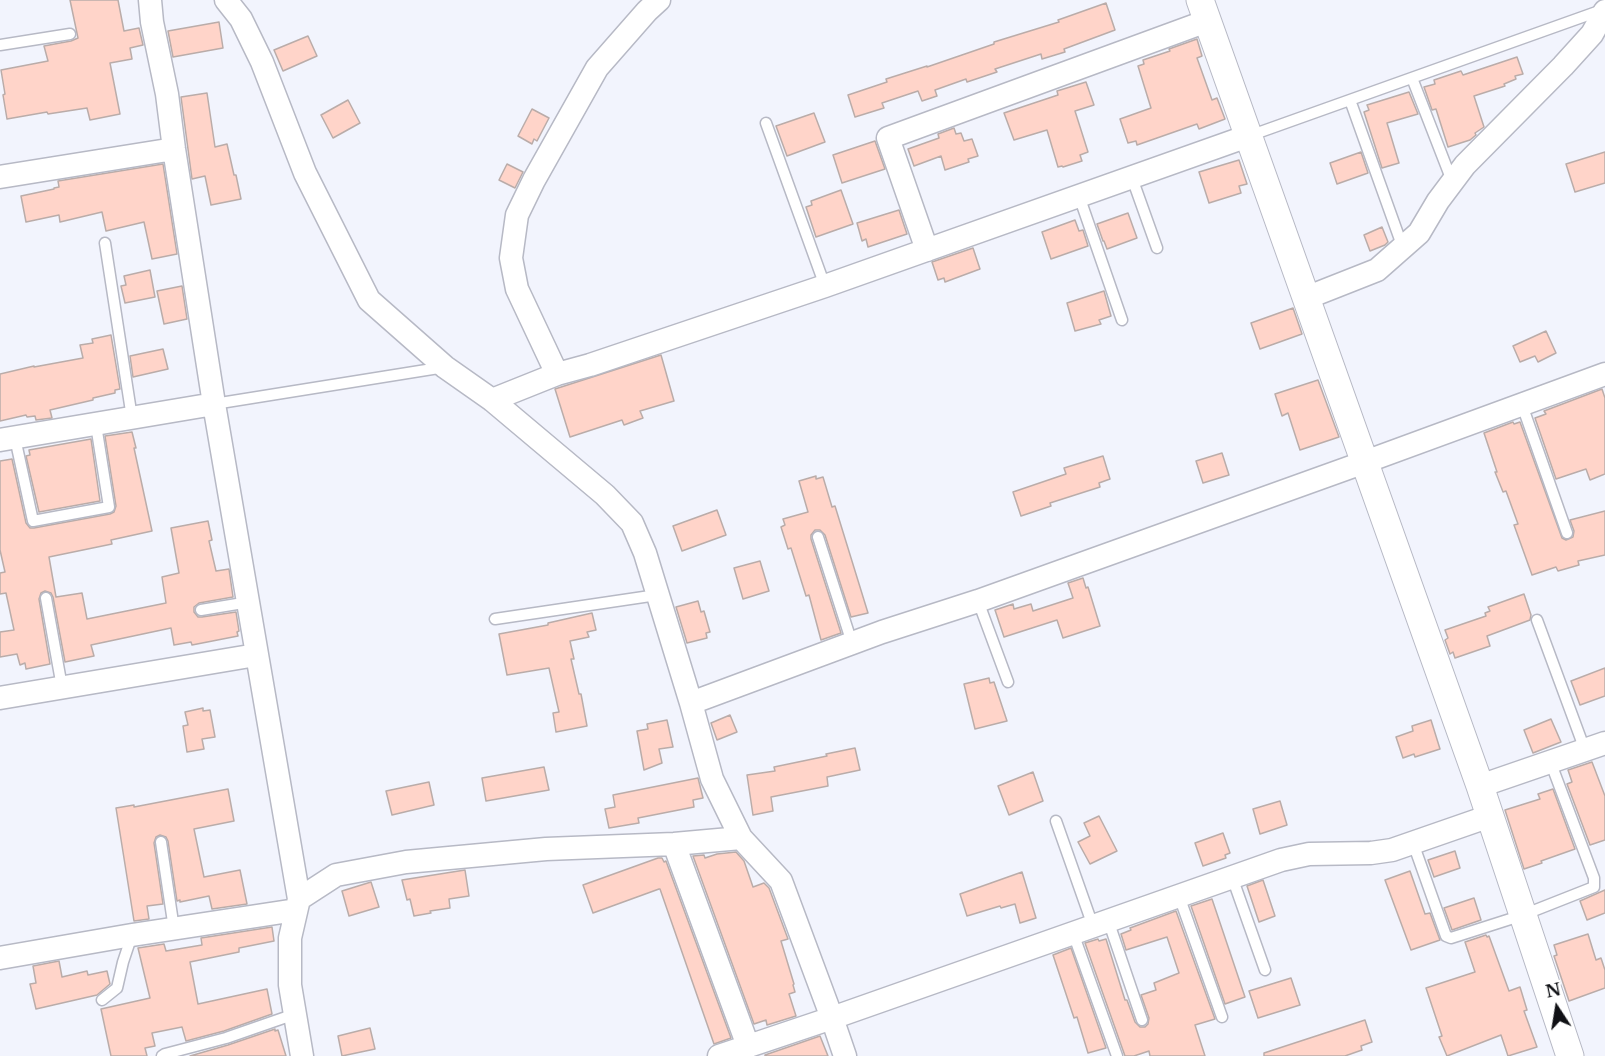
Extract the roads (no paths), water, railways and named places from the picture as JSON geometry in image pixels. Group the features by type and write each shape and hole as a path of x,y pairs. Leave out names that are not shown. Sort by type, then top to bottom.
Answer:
{"street":[{"path":"150,0 297,905 290,938 290,985 302,1056"},
{"path":"226,0 240,19 262,62 305,173 369,300 445,367 492,400 605,495 632,523 645,553 712,779 741,838 781,880 845,1056"},
{"path":"557,375 517,289 511,258 517,215 597,68 659,0"},
{"path":"927,250 888,138 1203,10 1480,786 1570,1056"},
{"path":"1306,298 1377,270 1419,233 1438,201 1465,165 1592,34 1605,10"},
{"path":"492,400 557,375 825,286 1248,136"},
{"path":"0,177 174,149"},
{"path":"691,703 1605,374"},
{"path":"8,439 214,404"},
{"path":"0,698 256,655"},
{"path":"1480,786 1595,747"},
{"path":"719,1056 1281,860 1309,854 1371,853 1392,850 1490,816"},
{"path":"0,958 174,929 297,905 336,875 406,862 546,849 674,844 741,838"},
{"path":"674,844 748,1046"}],"lane":[{"path":"1248,136 1605,10"},
{"path":"0,45 70,34"},
{"path":"1413,78 1452,182"},
{"path":"1350,100 1403,248"},
{"path":"766,123 825,286"},
{"path":"1132,178 1157,248"},
{"path":"1079,196 1122,320"},
{"path":"105,243 132,418"},
{"path":"214,404 445,367"},
{"path":"1522,405 1567,533"},
{"path":"8,439 33,521 109,507 96,425"},
{"path":"818,537 852,644"},
{"path":"495,619 657,595"},
{"path":"46,598 62,687"},
{"path":"978,601 1008,682"},
{"path":"201,610 249,602"},
{"path":"1537,620 1595,747"},
{"path":"1413,843 1446,936 1451,938 1523,915 1594,887 1594,878 1550,761"},
{"path":"1056,821 1092,926 1117,1056"},
{"path":"161,842 174,929"},
{"path":"1232,877 1265,970"},
{"path":"1179,896 1222,1017"},
{"path":"1092,926 1142,1020"},
{"path":"102,1000 117,988 132,935"},
{"path":"162,1056 226,1038 295,1014"}]}
